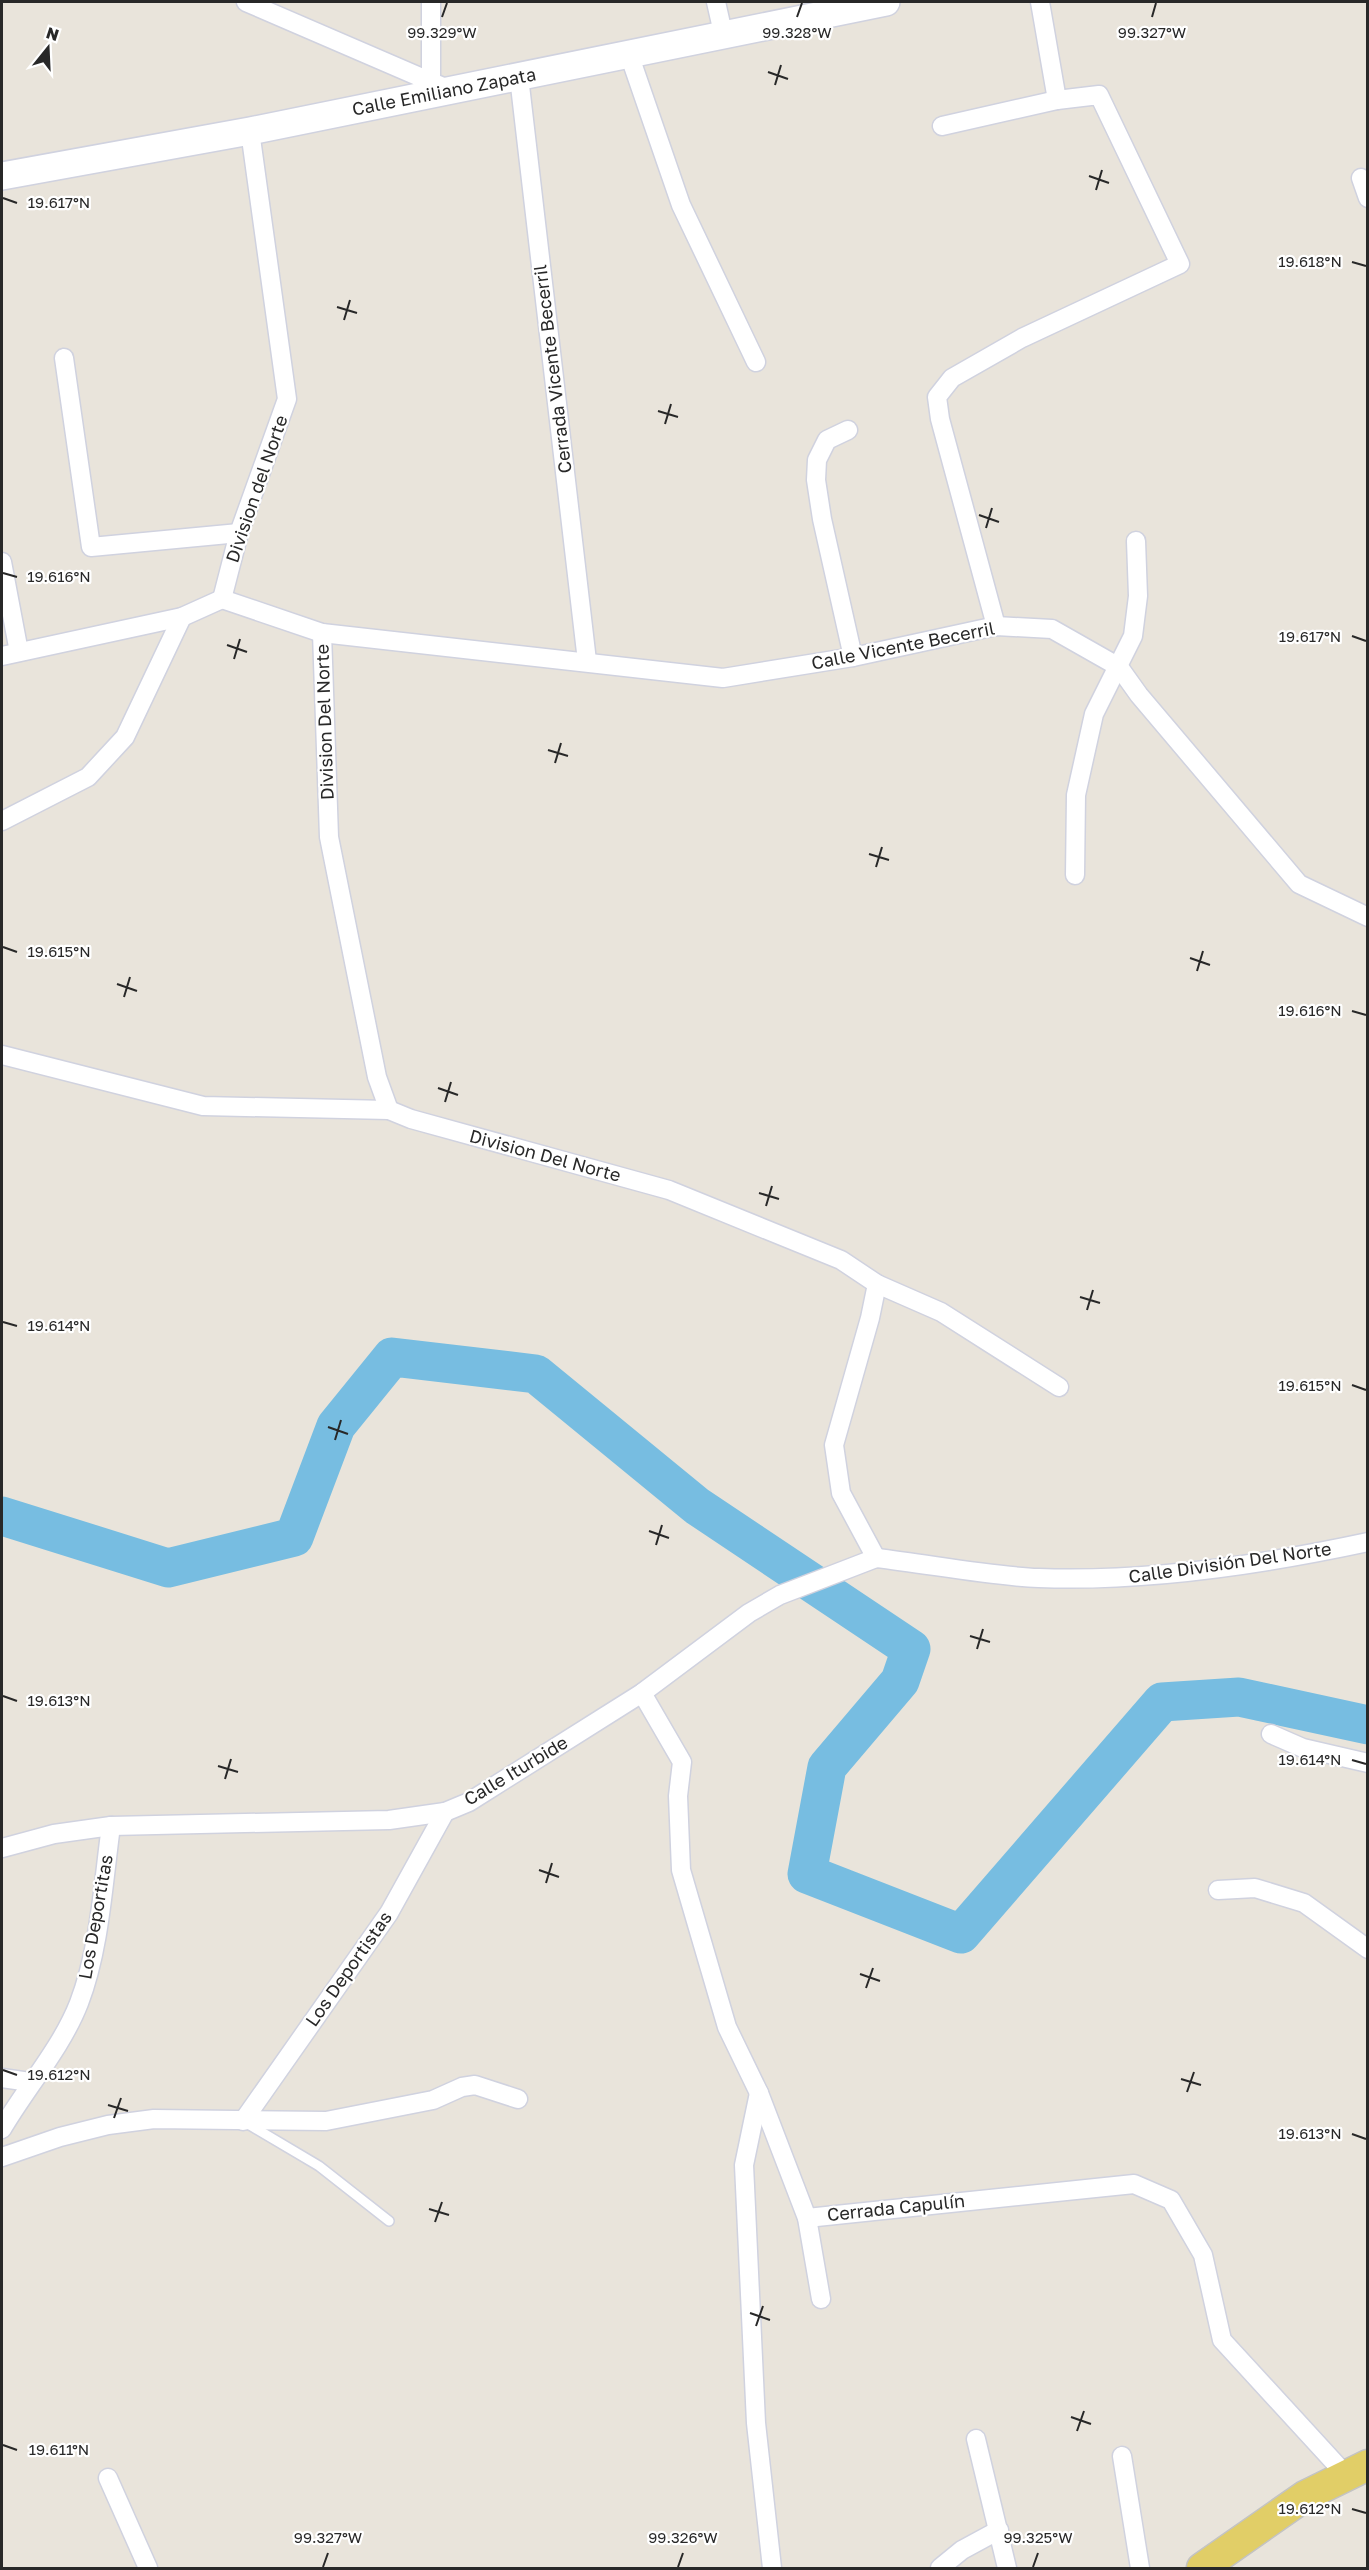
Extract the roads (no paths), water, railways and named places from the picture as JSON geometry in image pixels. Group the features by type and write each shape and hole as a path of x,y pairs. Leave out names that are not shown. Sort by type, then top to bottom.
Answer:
{"main road":[{"name":"Calle Emiliano Zapata","path":"3,173 250,132 440,86 519,77 723,33 886,2"},
{"path":"1202,2568 1305,2496 1356,2469"}],"street":[{"path":"246,2 440,86 431,2"},
{"path":"716,2 723,33"},
{"path":"1040,2 1057,100"},
{"path":"629,54 681,205 756,362"},
{"name":"Cerrada Vicente Becerril","path":"519,77 587,661"},
{"path":"942,126 1057,100 1099,95 1180,264 1022,338 952,378 937,397 940,419 996,626"},
{"name":"Division del Norte","path":"250,132 287,399 239,533 222,599 322,633"},
{"path":"1361,178 1368,198"},
{"path":"64,358 91,547 239,533"},
{"path":"848,430 827,440 817,460 816,480 822,519 853,657"},
{"path":"1075,875 1076,795 1094,714 1133,636 1138,596 1136,541"},
{"path":"2,562 10,654 182,617 222,599"},
{"path":"2,820 88,777 125,737 182,617"},
{"name":"Calle Vicente Becerril","path":"322,633 723,678 853,657 996,626 1052,629 1119,667 1139,695 1299,884 1368,917"},
{"name":"Division Del Norte","path":"322,633 329,837 377,1077 389,1110 411,1119 669,1190 841,1260 877,1284 942,1312 1059,1387"},
{"path":"2,1055 203,1106 389,1110"},
{"path":"869,1561 841,1492 834,1445 870,1318 877,1284"},
{"name":"Calle División Del Norte","path":"869,1561 1037,1578 1141,1578 1320,1552 1368,1542"},
{"name":"Calle Iturbide","path":"2,1848 54,1834 111,1826 389,1820 445,1812 469,1802 642,1693 749,1613 780,1595 869,1561"},
{"name":"Cerrada Capulín","path":"642,1693 682,1762 678,1797 681,1870 727,2027 759,2092 807,2218 1134,2184 1171,2200 1203,2255 1222,2340 1356,2469"},
{"path":"1271,1734 1303,1749 1368,1763"},
{"name":"Los Deportistas","path":"243,2121 389,1913 445,1812"},
{"name":"Los Deportitas","path":"2,2129 30,2082 64,2034 79,2003 91,1964 111,1826"},
{"path":"1218,1890 1255,1888 1304,1903 1368,1949"},
{"path":"2,2078 30,2082"},
{"path":"2,2157 60,2137 108,2125 164,2119 326,2121 433,2100 462,2087 476,2085 518,2098"},
{"path":"759,2092 744,2165 756,2423 772,2568"},
{"path":"807,2218 820,2299"},
{"path":"976,2439 1007,2568"},
{"path":"1122,2456 1140,2568"},
{"path":"108,2478 148,2568"},
{"path":"939,2568 962,2550 999,2530"}],"lane":[{"path":"243,2121 319,2166 389,2221"}],"waterway":[{"path":"2,1516 168,1568 294,1537 336,1426 392,1357 536,1374 697,1506 911,1649 900,1681 827,1767 807,1874 961,1934 1162,1702 1239,1697 1368,1725"}]}
